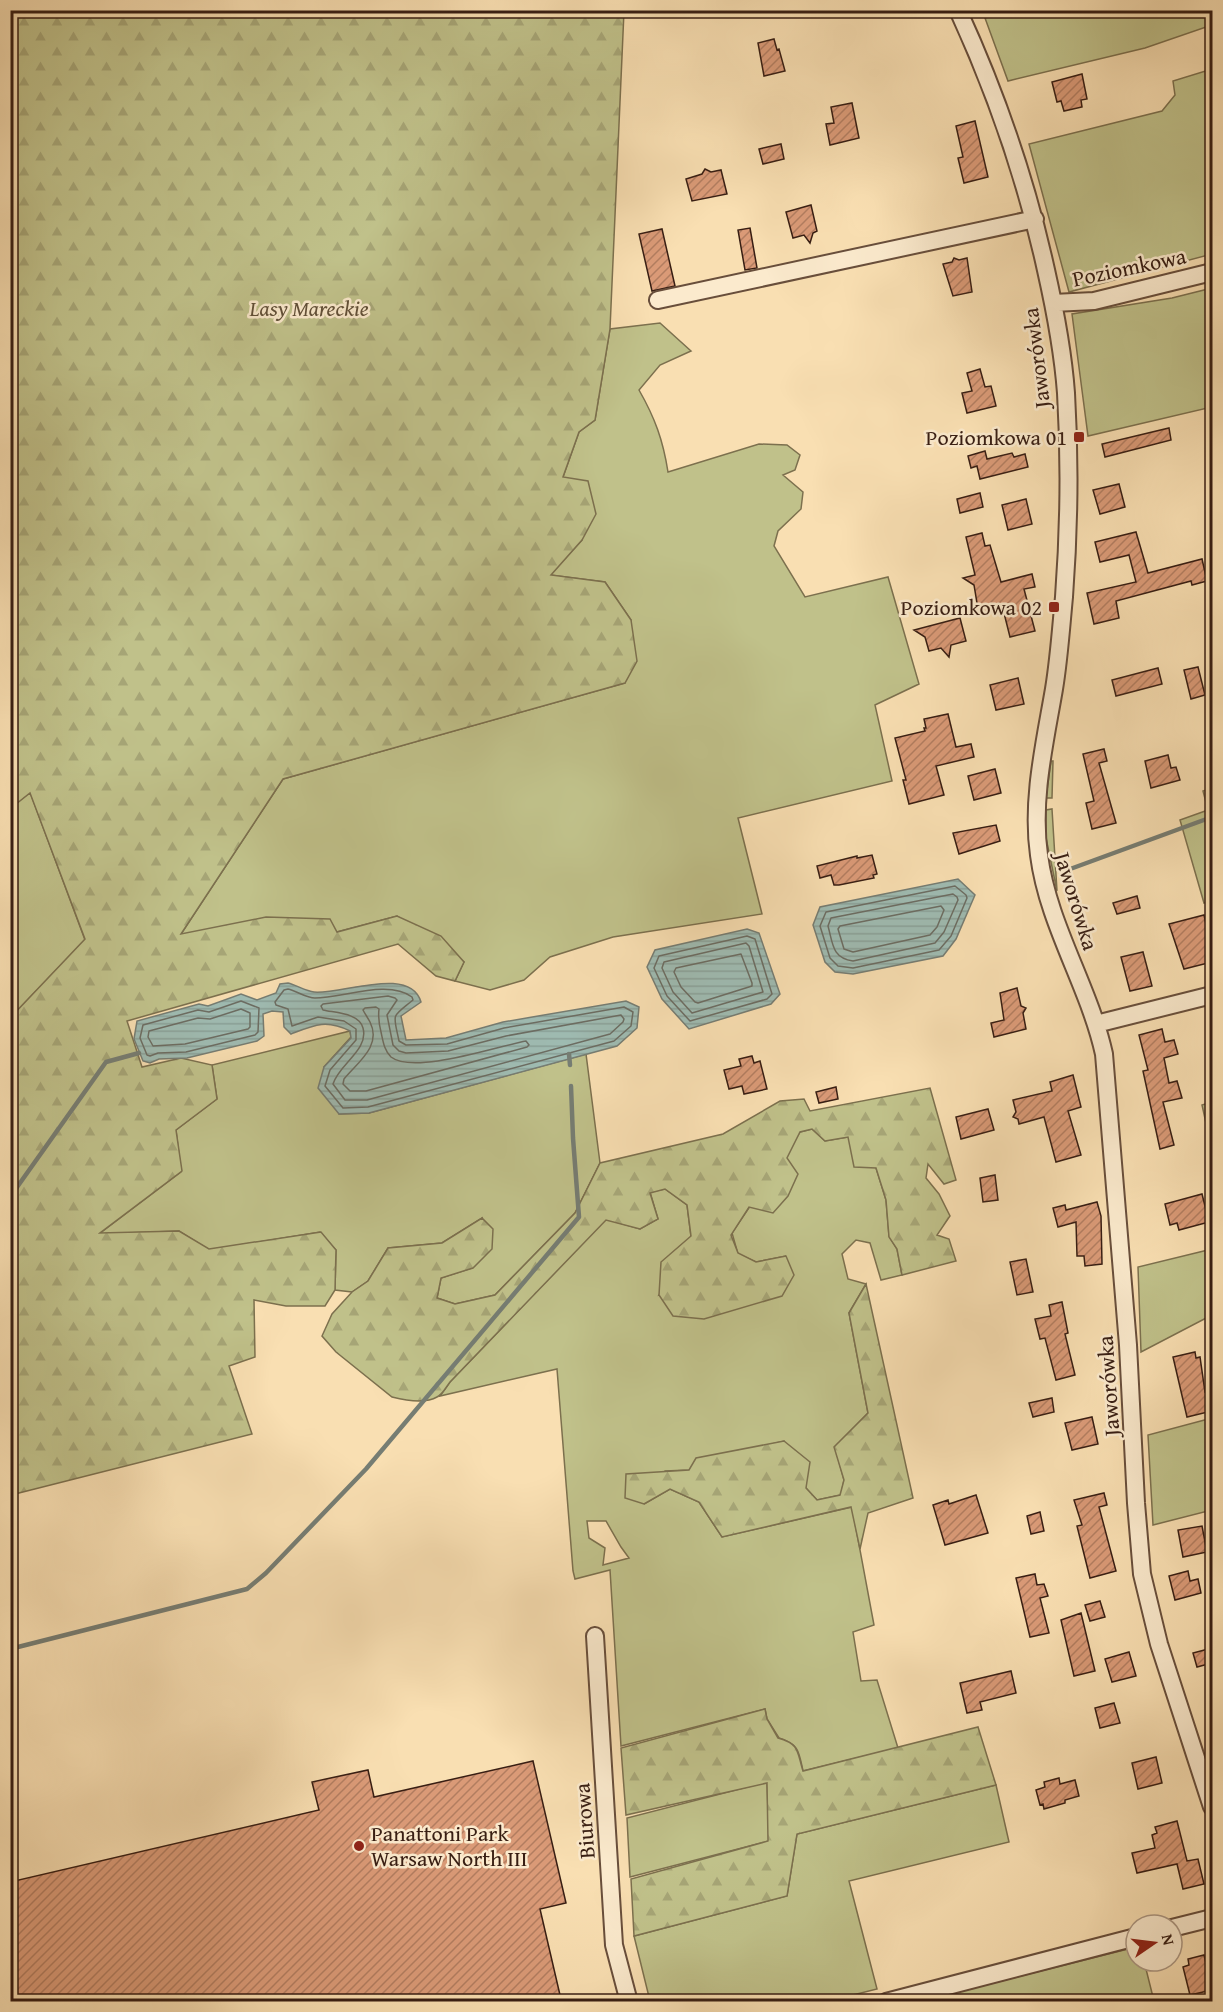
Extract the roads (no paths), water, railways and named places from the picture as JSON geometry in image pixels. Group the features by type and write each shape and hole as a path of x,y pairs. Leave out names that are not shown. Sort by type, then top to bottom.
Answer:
{"street":[{"name":"Jaworówka","path":"958,10 995,96 1035,219 1053,303 1066,392 1068,531 1055,683 1038,805 1038,842 1043,880 1051,906 1096,1024 1104,1054 1128,1345 1142,1574 1159,1644 1212,1807"},
{"path":"658,300 1035,219"},
{"name":"Poziomkowa","path":"1053,303 1094,301 1212,272"},
{"path":"1096,1024 1212,995"},
{"name":"Biurowa","path":"596,1636 614,1945 628,2001"},
{"path":"1184,1925 1212,1918"},
{"path":"886,2001 1124,1940"}],"water":[{"path":"958,879 975,895 956,939 943,956 853,974 835,972 825,962 813,925 820,907"},
{"path":"747,929 759,933 780,994 771,1004 689,1029 662,999 647,967 655,950"},
{"path":"288,983 314,992 374,984 403,985 414,991 421,1002 401,1016 406,1040 446,1038 503,1022 626,1001 639,1007 637,1028 617,1046 369,1113 339,1114 318,1088 324,1067 351,1038 350,1031 327,1024 291,1034 284,1027 283,1012 272,1011 263,1014 264,1036 257,1041 187,1058 159,1059 150,1063 143,1061 134,1039 137,1021 199,1004 208,1006 241,994 257,1000 276,993 280,984"}],"waterway":[{"path":"1062,872 1212,817"},
{"path":"10,1197 106,1062 139,1053"},
{"path":"569,1054 570,1065"},
{"path":"10,1649 247,1589 266,1573 366,1469 579,1217 571,1086"}],"place":[{"name":"Poziomkowa 01","path":"1079,437"},
{"name":"Poziomkowa 02","path":"1054,607"},
{"name":"Panattoni Park Warsaw North III","path":"359,1846"}],"park label":[{"name":"Lasy Mareckie","path":"309,308"}]}
